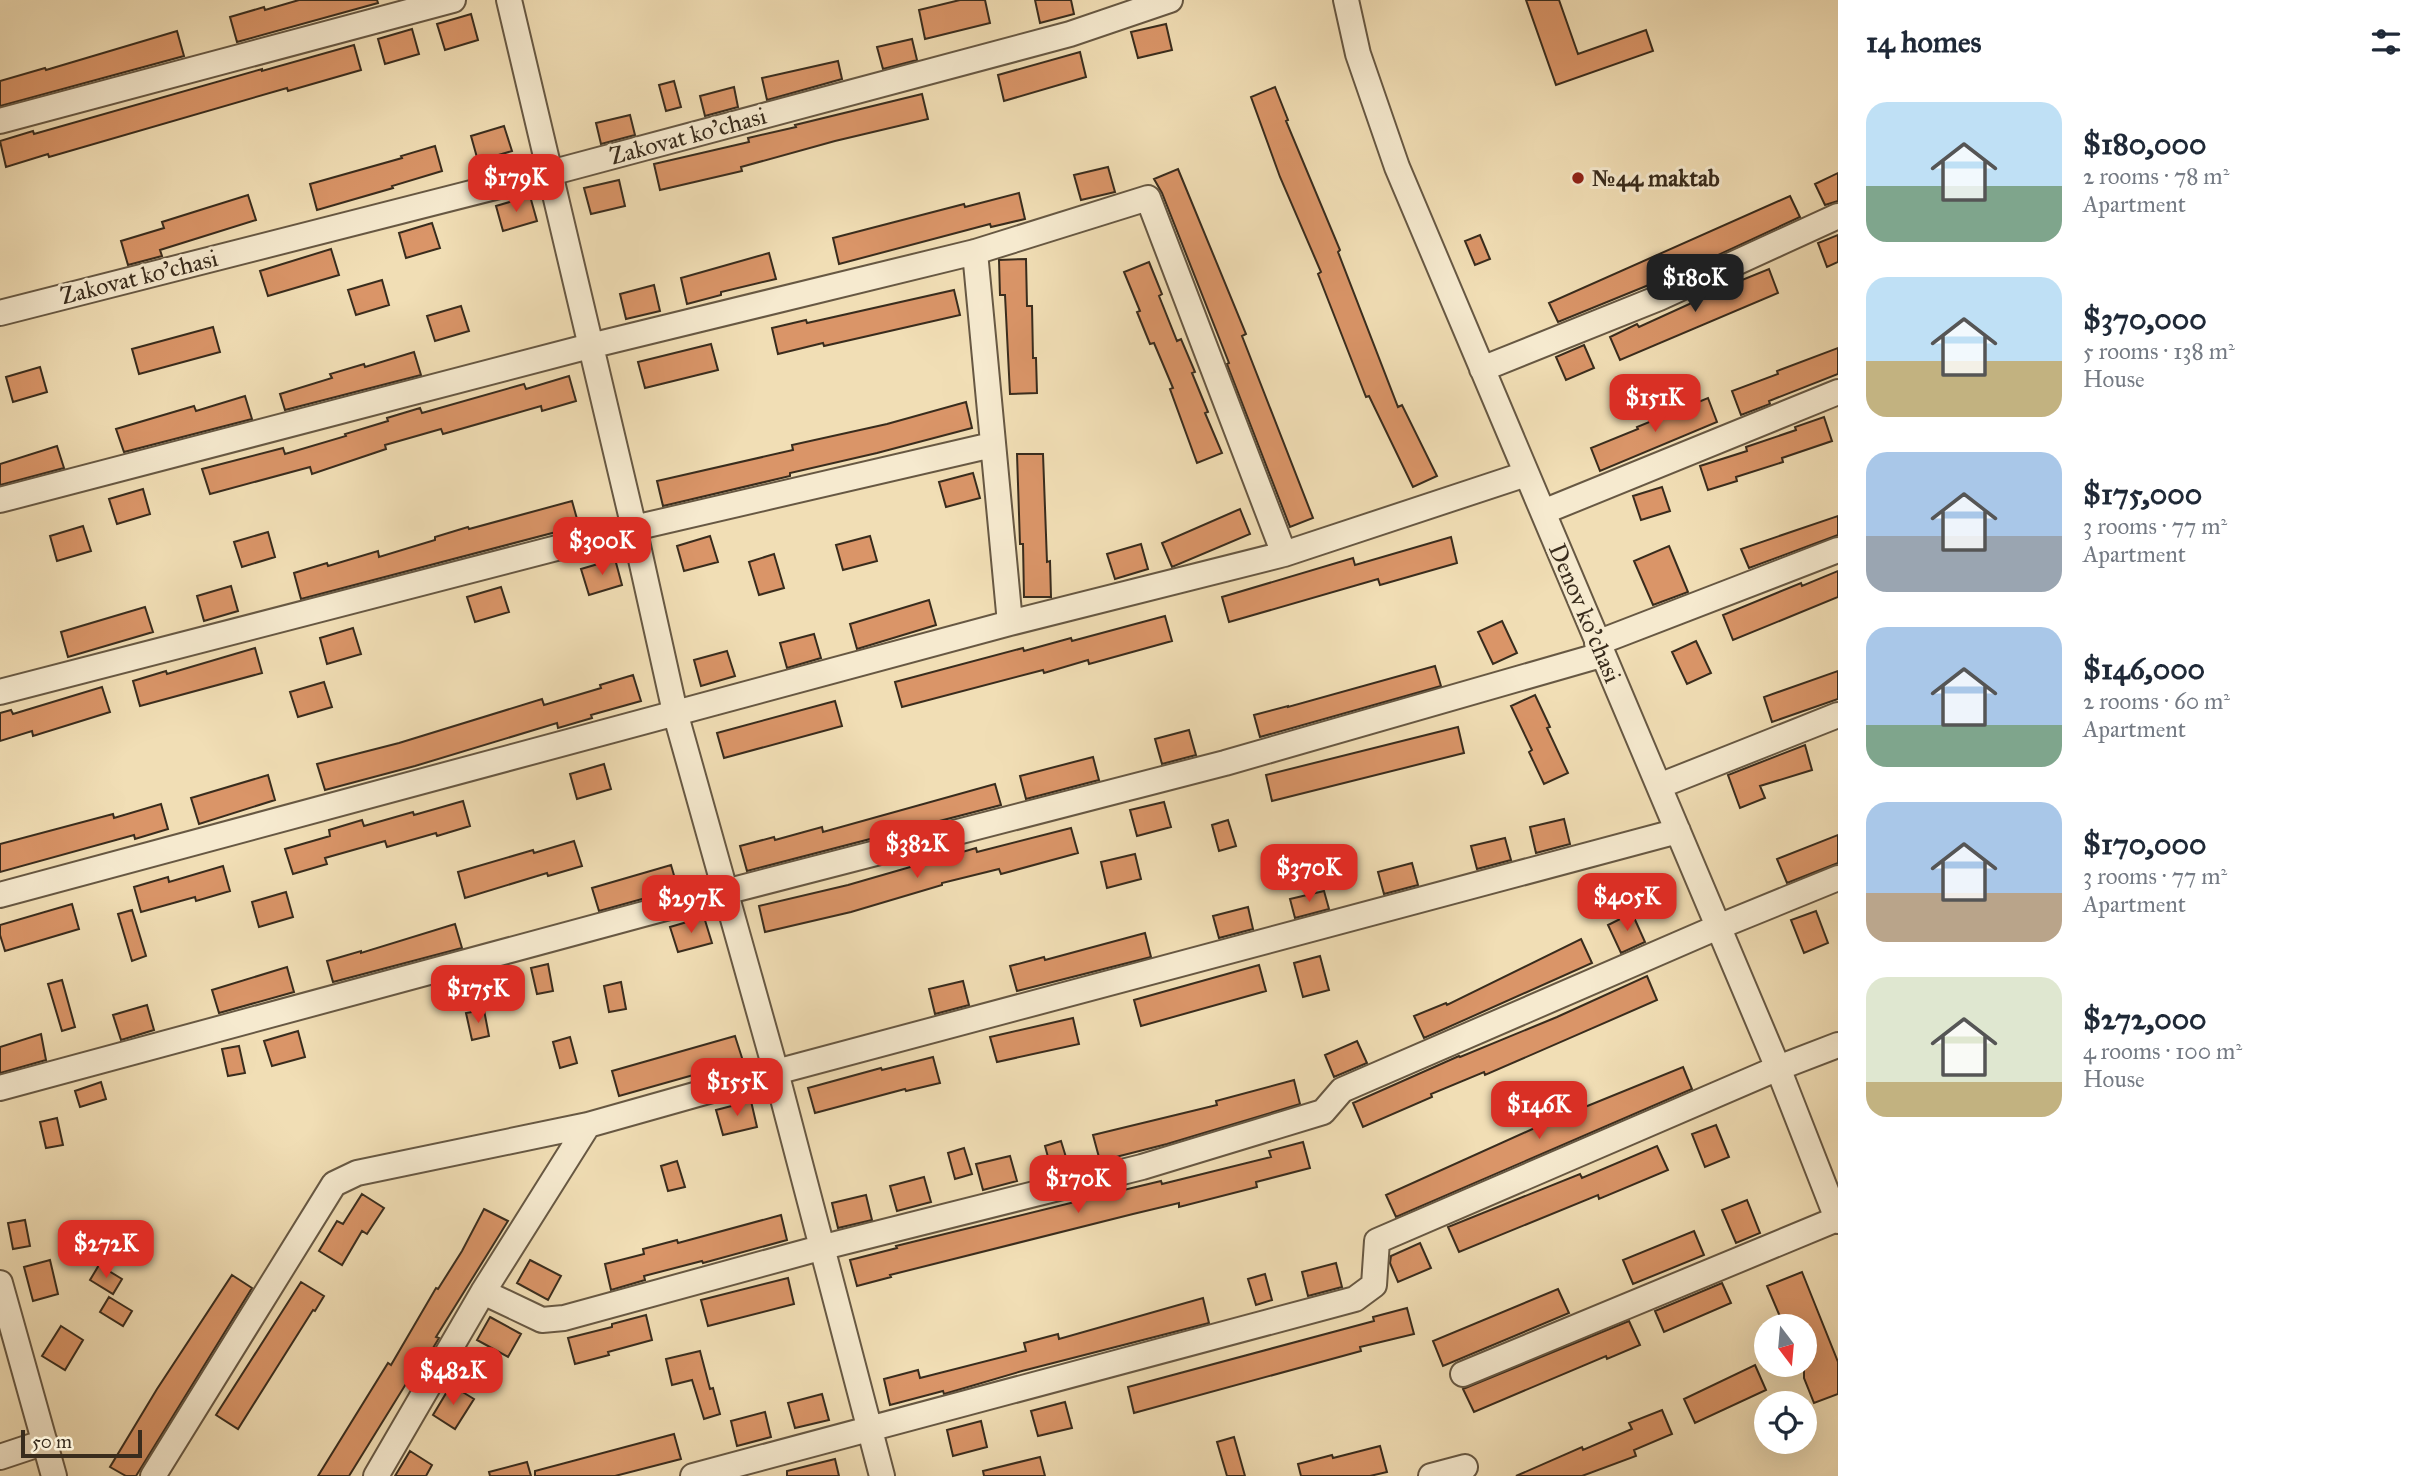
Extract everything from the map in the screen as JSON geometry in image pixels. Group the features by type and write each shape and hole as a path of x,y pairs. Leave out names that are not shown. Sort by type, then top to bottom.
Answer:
{"street":[{"path":"0,121 453,0"},
{"path":"511,0 675,712 776,1072 881,1476"},
{"name":"Zakovat ko'chasi","path":"0,313 550,173 1070,34 1170,0"},
{"name":"Denov ko'chasi","path":"1346,0 1358,54 1397,167 1778,1068 1838,1220"},
{"path":"0,500 590,346 975,252 1148,198 1284,554"},
{"path":"1482,369 1659,298 1838,216"},
{"path":"975,252 1010,623"},
{"path":"1543,512 1838,392"},
{"path":"0,692 634,528 992,445"},
{"path":"0,895 1010,623 1284,554 1526,474"},
{"path":"0,1088 725,892 1225,763 1599,649 1838,550"},
{"path":"1659,786 1838,715"},
{"path":"153,1476 334,1184 357,1173 588,1125 776,1072 1678,831"},
{"path":"482,1292 542,1320 564,1318 821,1248 1142,1167 1323,1112 1342,1090 1718,927 1838,878"},
{"path":"692,1476 1355,1298 1374,1285 1377,1241 1778,1068 1838,1045"},
{"path":"376,1476 482,1292 588,1125"},
{"path":"1464,1374 1838,1220"},
{"path":"0,1283 54,1476"},
{"path":"0,1457 45,1442"},
{"path":"1431,1476 1465,1467"}],"building":[{"path":"299,0 377,0 378,3 237,42 230,17"},
{"path":"960,0 985,0 990,23 925,39 919,10"},
{"path":"1035,0 1071,0 1074,14 1040,23"},
{"path":"1526,0 1559,0 1578,54 1646,30 1653,51 1556,85"},
{"path":"471,14 478,40 445,50 437,24"},
{"path":"1166,24 1172,50 1138,58 1131,32"},
{"path":"412,29 419,54 385,64 378,39"},
{"path":"177,31 184,56 0,106 0,81"},
{"path":"912,39 917,60 883,69 877,47"},
{"path":"354,45 361,70 288,91 287,88 6,167 0,141 33,131 34,134"},
{"path":"1080,52 1086,77 1004,101 998,75"},
{"path":"838,61 842,79 767,100 762,78"},
{"path":"674,81 681,107 666,111 659,85"},
{"path":"734,87 738,107 705,116 700,96"},
{"path":"1275,87 1288,120 1286,121 1340,250 1338,252 1398,407 1402,405 1437,476 1413,487 1369,396 1366,397 1318,274 1321,272 1280,177 1251,97"},
{"path":"922,94 928,119 741,167 742,171 660,190 654,164 749,142 748,138"},
{"path":"630,115 635,135 601,144 596,123"},
{"path":"504,126 512,151 478,161 471,136"},
{"path":"435,146 442,171 317,210 310,184"},
{"path":"1108,167 1115,192 1081,200 1074,175"},
{"path":"1178,169 1246,334 1242,336 1313,518 1290,527 1227,364 1229,363 1162,193 1154,179"},
{"path":"1838,173 1838,201 1825,205 1815,184"},
{"path":"619,180 625,206 591,214 584,188"},
{"path":"1019,193 1025,219 991,227 990,224 839,264 833,238 964,204 965,207"},
{"path":"248,195 256,220 160,250 162,256 128,265 121,241 164,228 162,222"},
{"path":"530,196 537,221 503,231 496,206"},
{"path":"1790,196 1800,217 1688,269 1558,322 1549,303"},
{"path":"432,223 440,248 406,258 399,233"},
{"path":"1480,235 1490,259 1475,265 1465,241"},
{"path":"1838,235 1838,262 1827,267 1818,243"},
{"path":"331,249 339,275 268,296 260,271"},
{"path":"769,253 776,279 721,292 721,295 687,304 681,278"},
{"path":"1026,259 1027,306 1032,306 1037,393 1010,394 1005,295 1000,295 999,260"},
{"path":"1149,262 1177,341 1181,339 1195,372 1192,373 1208,412 1205,413 1222,453 1197,463 1170,389 1173,388 1154,343 1150,344 1124,272"},
{"path":"1769,269 1778,293 1620,360 1610,337 1637,324 1639,327 1696,301 1695,299"},
{"path":"382,280 389,305 356,315 348,290"},
{"path":"654,285 660,311 626,319 620,294"},
{"path":"954,290 960,315 778,354 772,328 806,320 807,323"},
{"path":"461,306 469,331 435,341 427,316"},
{"path":"213,327 220,352 139,374 132,349"},
{"path":"711,344 718,370 645,388 638,362"},
{"path":"1584,345 1594,368 1566,380 1556,357"},
{"path":"1838,348 1838,374 1741,415 1732,391"},
{"path":"414,352 421,375 285,410 280,394 332,378 330,374"},
{"path":"40,367 47,392 13,402 6,377"},
{"path":"569,376 576,401 542,411 541,406 443,434 441,429 385,445 386,449 312,474 310,467 210,494 202,469 283,448 285,454 346,436 345,434 388,421 387,418 420,408 422,413 524,384 526,389"},
{"path":"245,396 252,419 124,452 116,429 194,406 196,411"},
{"path":"1708,398 1717,422 1600,471 1591,448"},
{"path":"966,402 972,428 663,506 657,481 793,450 792,445 887,424"},
{"path":"1824,417 1832,441 1782,458 1783,462 1736,477 1737,481 1708,490 1700,466 1747,451 1746,447"},
{"path":"57,446 64,468 0,485 0,464"},
{"path":"1017,454 1043,454 1051,597 1024,597"},
{"path":"973,473 980,498 946,507 939,482"},
{"path":"1662,487 1670,511 1641,520 1633,496"},
{"path":"143,489 150,514 117,524 109,499"},
{"path":"572,501 579,526 301,599 294,573 378,551 379,557 468,527 469,529"},
{"path":"1240,509 1250,534 1172,567 1162,543"},
{"path":"1838,516 1838,535 1749,568 1741,549"},
{"path":"83,526 91,551 57,561 50,536"},
{"path":"268,532 275,557 242,567 234,542"},
{"path":"710,536 718,562 684,571 677,546"},
{"path":"870,536 877,561 843,570 836,545"},
{"path":"1451,537 1457,563 1380,585 1378,579 1229,622 1222,597 1353,558 1355,565"},
{"path":"1141,544 1148,569 1115,579 1107,554"},
{"path":"1669,546 1688,592 1653,605 1634,561"},
{"path":"774,554 784,588 759,595 749,562"},
{"path":"615,559 622,585 589,595 581,569"},
{"path":"1838,571 1838,597 1733,640 1723,615"},
{"path":"231,586 238,611 204,621 197,596"},
{"path":"501,587 509,612 475,622 467,597"},
{"path":"929,600 936,625 857,649 850,624"},
{"path":"145,607 153,632 68,657 61,632"},
{"path":"1165,616 1172,641 1089,664 1088,660 1044,673 1043,670 902,707 895,682 1023,648 1024,651 1071,638 1072,641"},
{"path":"1502,621 1517,653 1493,664 1478,632"},
{"path":"353,628 361,654 327,664 320,638"},
{"path":"814,634 821,658 787,668 780,643"},
{"path":"1696,641 1711,673 1687,684 1672,652"},
{"path":"255,648 262,673 140,706 133,681 166,671 167,674"},
{"path":"727,651 735,676 701,686 694,660"},
{"path":"1435,666 1441,686 1260,737 1254,715"},
{"path":"1838,671 1838,699 1772,722 1764,697"},
{"path":"633,675 641,701 591,715 592,718 558,728 557,723 325,790 317,764 399,743 542,699 544,705"},
{"path":"324,682 332,707 298,717 290,692"},
{"path":"102,687 110,712 33,736 32,731 0,741 0,713 11,710 13,714"},
{"path":"1535,695 1568,773 1544,784 1529,752 1532,750 1511,706"},
{"path":"835,701 842,726 724,758 717,733"},
{"path":"1458,727 1464,753 1272,801 1266,775"},
{"path":"1189,730 1196,755 1162,764 1155,739"},
{"path":"1805,745 1812,770 1760,786 1765,798 1740,808 1728,775"},
{"path":"1093,757 1099,780 1026,799 1020,776"},
{"path":"604,764 611,789 577,799 570,774"},
{"path":"268,775 275,800 199,824 191,798"},
{"path":"995,784 1001,805 747,871 740,846 822,827 823,832"},
{"path":"463,801 470,826 387,847 385,841 325,858 327,864 293,874 285,849 330,836 329,830 362,820 364,826"},
{"path":"1164,802 1171,827 1137,836 1130,810"},
{"path":"161,804 168,829 135,839 134,835 0,872 0,844 113,814 114,818"},
{"path":"1564,819 1570,844 1536,853 1530,827"},
{"path":"1228,820 1236,846 1219,851 1212,825"},
{"path":"1071,828 1078,853 1001,874 999,869 942,883 851,912 765,932 759,906 848,885 976,848 977,852"},
{"path":"1838,835 1838,863 1787,883 1777,859"},
{"path":"1505,838 1511,860 1477,869 1471,846"},
{"path":"574,841 582,866 548,876 547,873 465,898 458,872"},
{"path":"1135,854 1141,879 1107,888 1101,862"},
{"path":"1412,863 1418,885 1384,894 1378,872"},
{"path":"671,865 678,889 599,911 592,888"},
{"path":"223,866 230,891 196,901 195,897 141,912 134,887 168,877 169,882"},
{"path":"1324,891 1329,909 1295,918 1290,899"},
{"path":"286,892 293,917 259,927 252,902"},
{"path":"72,904 79,929 5,951 0,925"},
{"path":"1248,907 1253,929 1219,938 1213,916"},
{"path":"132,910 146,956 132,961 118,914"},
{"path":"1816,911 1828,943 1804,953 1791,920"},
{"path":"1632,913 1645,942 1621,953 1608,925"},
{"path":"704,917 712,943 678,952 670,927"},
{"path":"455,924 462,948 333,982 327,961"},
{"path":"1145,933 1151,957 1017,991 1010,966 1044,957 1045,960"},
{"path":"1581,939 1592,963 1424,1038 1414,1016 1446,1003 1447,1005"},
{"path":"1320,956 1329,990 1303,997 1294,963"},
{"path":"548,964 553,991 537,994 531,968"},
{"path":"1259,965 1266,991 1141,1026 1134,1000"},
{"path":"287,967 294,992 219,1013 212,990"},
{"path":"1647,976 1657,1000 1485,1075 1484,1072 1431,1094 1432,1097 1363,1127 1353,1103"},
{"path":"62,980 75,1027 62,1031 48,984"},
{"path":"963,981 969,1005 935,1014 929,989"},
{"path":"621,982 626,1009 609,1012 604,986"},
{"path":"147,1005 154,1030 121,1040 113,1015"},
{"path":"484,1010 489,1036 472,1040 466,1013"},
{"path":"1073,1018 1079,1044 997,1062 990,1037"},
{"path":"298,1031 305,1057 272,1066 264,1041"},
{"path":"41,1034 46,1060 0,1073 0,1047"},
{"path":"735,1036 743,1061 619,1096 612,1071"},
{"path":"570,1037 577,1063 560,1068 553,1042"},
{"path":"1357,1041 1367,1063 1334,1077 1325,1055"},
{"path":"239,1046 245,1073 228,1076 222,1049"},
{"path":"933,1057 940,1083 906,1091 905,1089 815,1113 808,1088"},
{"path":"1683,1067 1692,1089 1396,1217 1386,1195 1548,1122"},
{"path":"1294,1080 1300,1104 1100,1161 1093,1135 1217,1105 1216,1101"},
{"path":"101,1082 106,1099 80,1107 75,1091"},
{"path":"751,1101 757,1127 723,1135 716,1110"},
{"path":"57,1118 63,1145 46,1148 40,1122"},
{"path":"1716,1125 1729,1157 1705,1167 1692,1134"},
{"path":"1061,1141 1069,1167 1052,1172 1045,1146"},
{"path":"1303,1142 1310,1168 1256,1182 1257,1187 1179,1207 1179,1203 1133,1214 890,1275 891,1277 857,1286 850,1260 897,1248 896,1246 1107,1194 1161,1181 1162,1184 1271,1157 1269,1151"},
{"path":"1657,1146 1668,1170 1599,1199 1598,1195 1459,1252 1448,1227 1580,1174 1582,1178"},
{"path":"964,1148 972,1174 955,1179 948,1153"},
{"path":"1010,1156 1017,1181 983,1190 976,1164"},
{"path":"677,1161 685,1187 668,1191 661,1166"},
{"path":"924,1177 931,1202 897,1211 890,1186"},
{"path":"362,1194 384,1208 367,1234 362,1231 342,1265 319,1251 337,1221 343,1224"},
{"path":"866,1195 872,1220 838,1228 832,1203"},
{"path":"1747,1200 1760,1233 1736,1243 1722,1210"},
{"path":"484,1209 508,1221 436,1337 439,1338 421,1368 417,1366 349,1476 318,1476 462,1251"},
{"path":"781,1215 787,1240 644,1276 645,1280 611,1290 605,1264 644,1254 643,1249 677,1240 678,1243"},
{"path":"25,1220 30,1246 13,1249 8,1223"},
{"path":"1694,1231 1704,1255 1633,1284 1623,1260"},
{"path":"1420,1243 1431,1268 1398,1282 1390,1263 1391,1256"},
{"path":"50,1260 58,1294 33,1301 24,1267"},
{"path":"530,1260 561,1276 548,1300 517,1283"},
{"path":"1336,1263 1342,1287 1308,1296 1302,1272"},
{"path":"99,1265 122,1279 113,1294 90,1280"},
{"path":"1802,1272 1838,1362 1838,1394 1817,1402 1817,1391 1809,1391 1804,1378 1817,1377 1817,1314 1779,1314 1767,1286"},
{"path":"1265,1274 1272,1300 1256,1305 1248,1279"},
{"path":"232,1275 252,1288 136,1476 126,1476 110,1467 157,1389"},
{"path":"788,1278 794,1304 708,1326 701,1300"},
{"path":"301,1282 324,1296 238,1429 216,1415"},
{"path":"1722,1283 1731,1303 1664,1332 1655,1311"},
{"path":"1558,1289 1569,1313 1443,1366 1433,1341"},
{"path":"109,1297 132,1311 123,1326 100,1312"},
{"path":"1203,1298 1209,1323 944,1394 943,1391 890,1405 884,1379 918,1370 920,1378 1026,1351 1024,1343 1058,1334 1059,1339"},
{"path":"1407,1308 1414,1334 1360,1347 1361,1351 1134,1413 1128,1387 1374,1321 1373,1317"},
{"path":"646,1315 652,1340 575,1364 568,1338"},
{"path":"490,1317 521,1334 508,1357 477,1340"},
{"path":"1629,1321 1640,1345 1607,1359 1606,1356 1474,1412 1463,1389"},
{"path":"61,1326 83,1340 65,1370 42,1356"},
{"path":"700,1351 720,1414 704,1419 692,1380 672,1385 666,1359"},
{"path":"1754,1365 1754,1377 1760,1377 1766,1390 1754,1391 1754,1396 1695,1423 1684,1399"},
{"path":"451,1385 474,1399 455,1429 433,1415"},
{"path":"822,1394 829,1420 795,1428 788,1403"},
{"path":"1065,1402 1072,1428 1038,1436 1031,1411"},
{"path":"1662,1410 1672,1434 1634,1450 1636,1456 1582,1476 1516,1476 1632,1429 1629,1423"},
{"path":"765,1412 771,1437 737,1446 731,1421"},
{"path":"981,1421 987,1447 953,1456 947,1430"},
{"path":"674,1434 681,1459 615,1476 535,1476 535,1471"},
{"path":"1234,1437 1245,1476 1227,1476 1217,1442"},
{"path":"1380,1446 1387,1472 1370,1476 1301,1476 1298,1464"},
{"path":"410,1451 432,1465 426,1476 395,1476"},
{"path":"1040,1457 1045,1476 984,1476 983,1471"},
{"path":"835,1459 839,1476 787,1476 787,1471"},
{"path":"527,1462 531,1476 490,1476 489,1472"}],"place":[{"name":"№44 maktab","path":"1578,178"}]}
